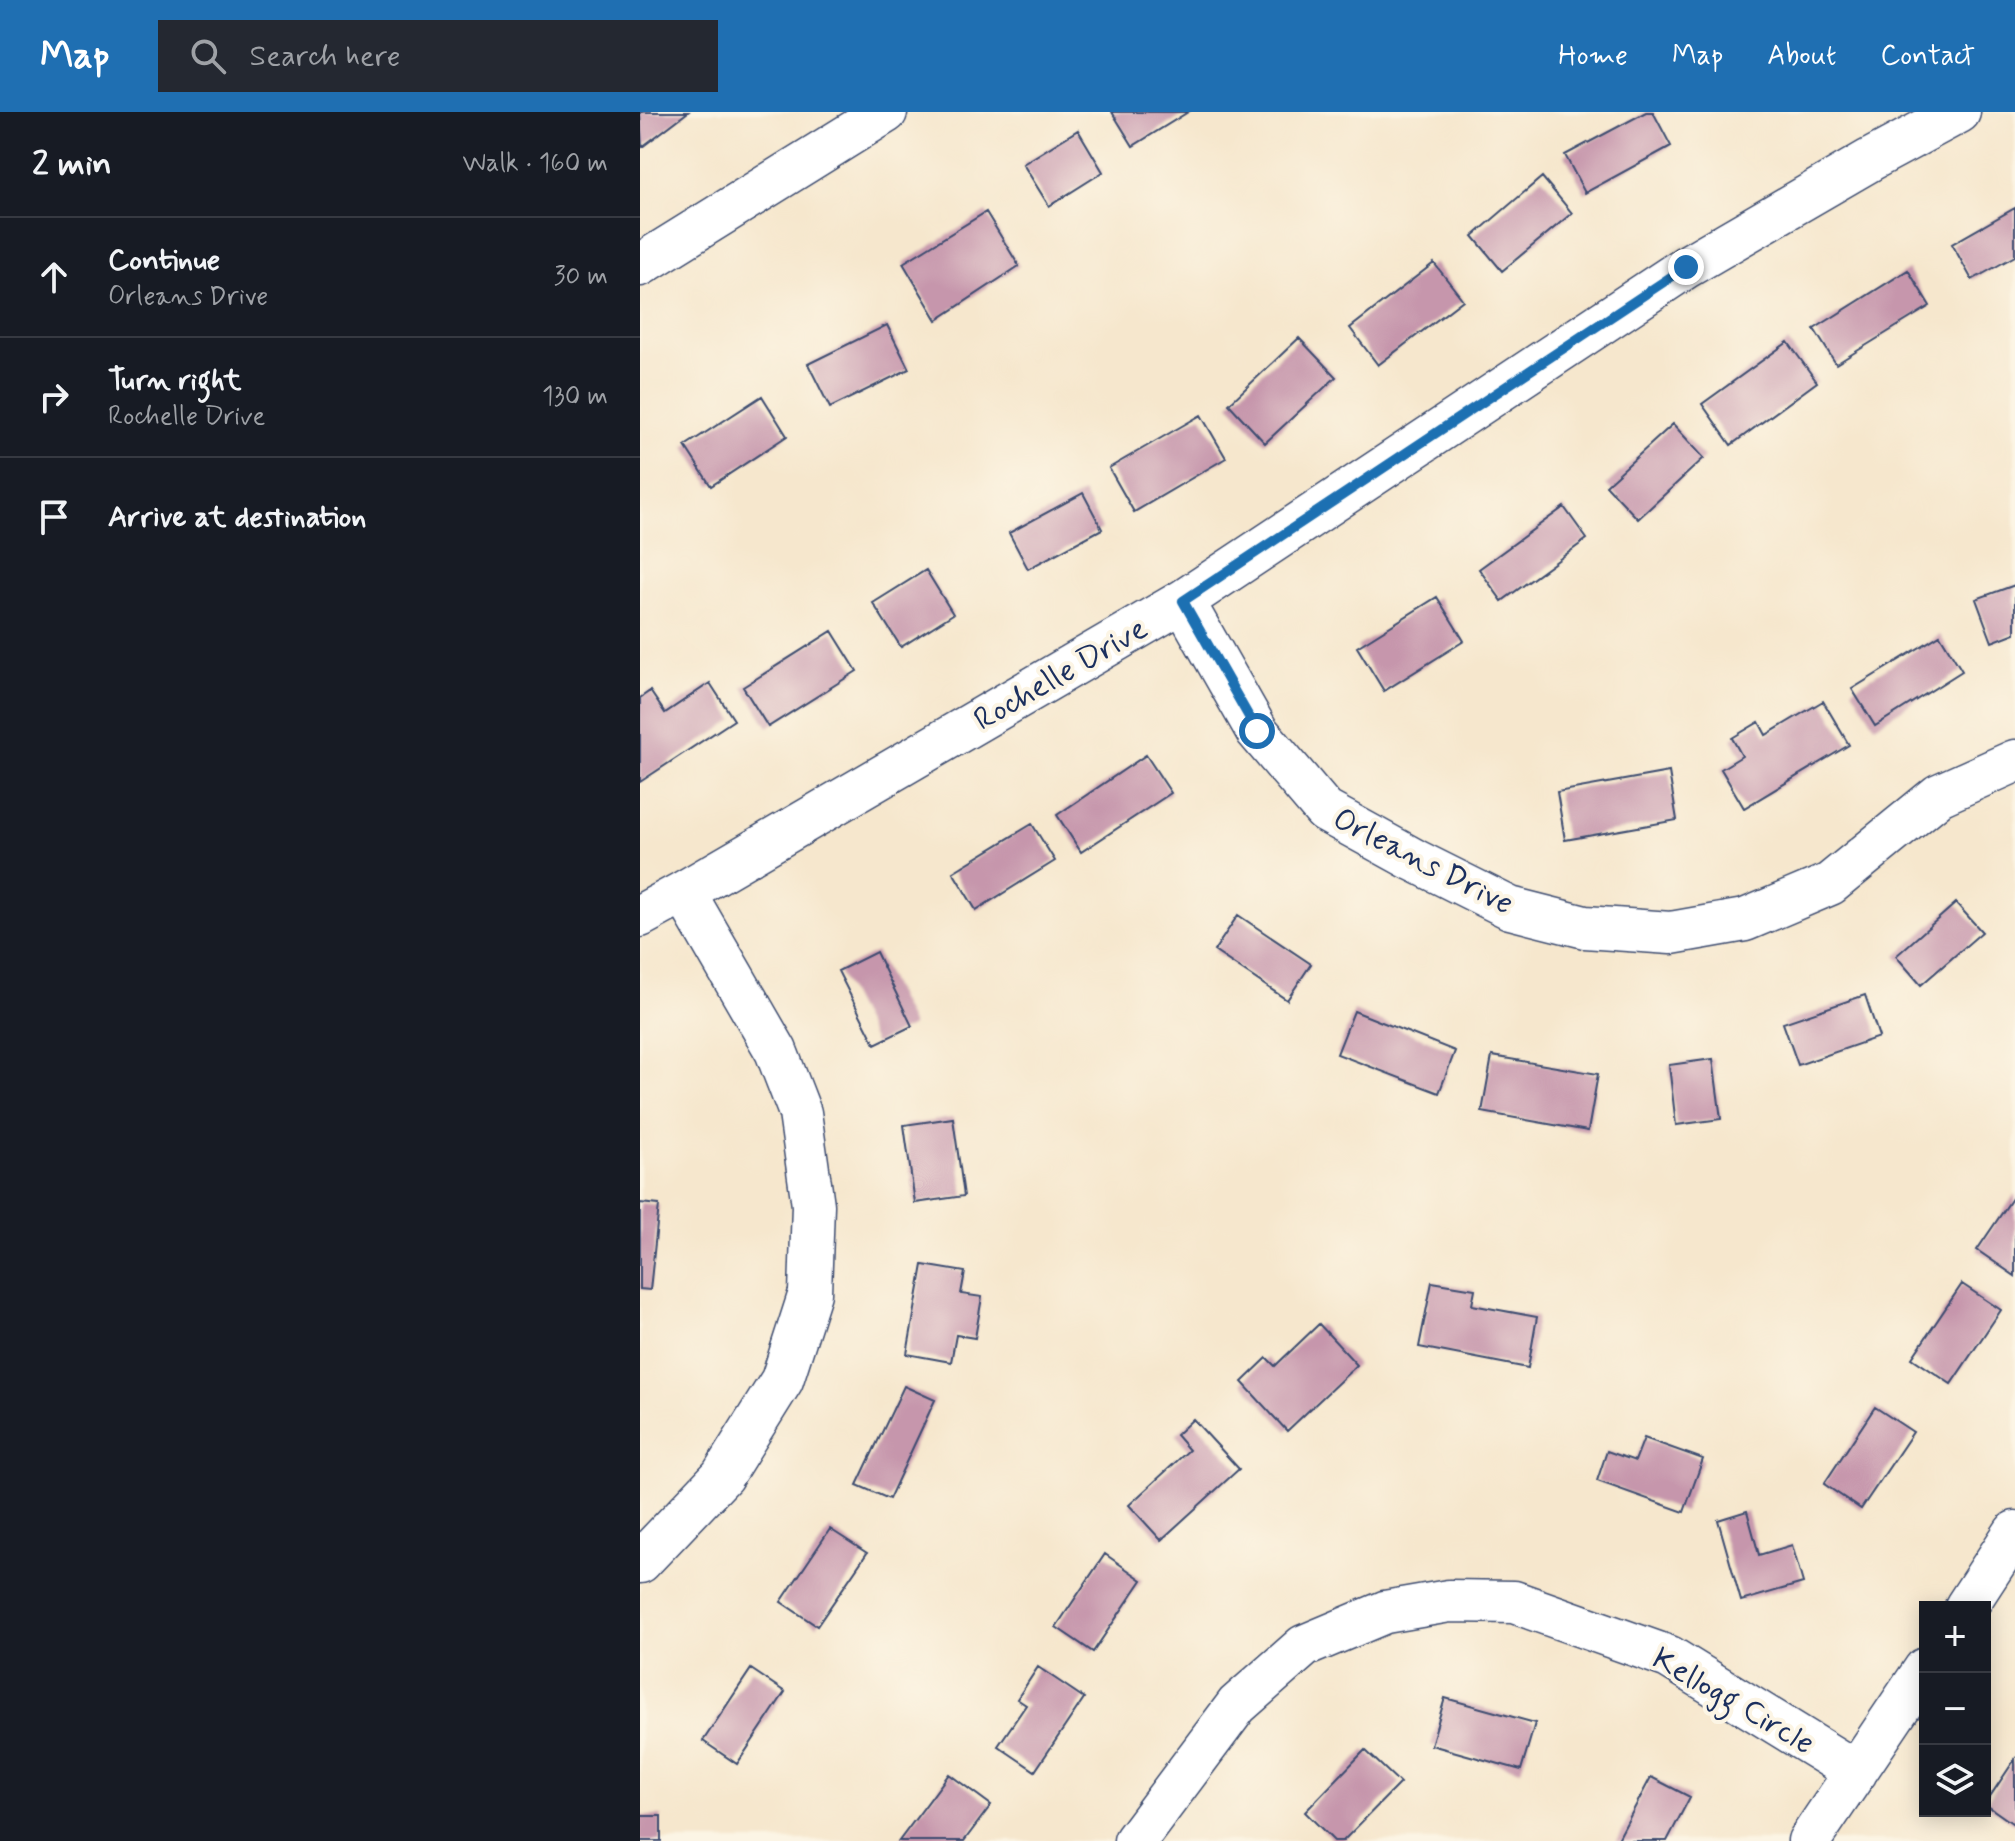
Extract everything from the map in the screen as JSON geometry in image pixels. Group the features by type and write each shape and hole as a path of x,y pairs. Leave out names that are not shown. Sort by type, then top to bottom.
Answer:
{"street":[{"path":"640,265 886,112"},
{"name":"Rochelle Drive","path":"640,916 1183,601 1686,267 1959,112"},
{"name":"Orleans Drive","path":"1183,601 1257,731 1325,811 1510,908 1585,927 1671,933 1745,920 1830,884 1939,795 2015,761"},
{"path":"640,1562 730,1464 782,1380 810,1293 813,1205 800,1113 776,1051 684,892"},
{"path":"1970,1601 2015,1532"},
{"name":"Kellogg Circle","path":"1135,1841 1237,1705 1304,1646 1385,1612 1449,1601 1514,1602 1669,1657 1856,1772"},
{"path":"1809,1841 1922,1673"}],"building":[{"path":"640,112 688,112 642,147"},
{"path":"1112,112 1188,112 1133,146"},
{"path":"1646,112 1653,112 1671,146 1585,193 1565,155"},
{"path":"1078,130 1103,172 1049,206 1023,164"},
{"path":"1542,177 1572,213 1502,271 1473,236"},
{"path":"2015,208 2015,256 1972,280 1952,244"},
{"path":"986,212 1019,266 937,320 903,263"},
{"path":"1434,263 1463,300 1378,365 1350,328"},
{"path":"1908,270 1930,306 1836,364 1814,329"},
{"path":"887,325 909,369 830,408 808,364"},
{"path":"1299,338 1336,377 1265,443 1229,404"},
{"path":"1788,342 1817,382 1731,445 1702,404"},
{"path":"762,396 787,436 711,486 685,446"},
{"path":"1201,415 1226,458 1134,512 1109,468"},
{"path":"1673,424 1704,458 1638,519 1606,485"},
{"path":"1083,493 1102,529 1028,569 1009,533"},
{"path":"1564,507 1587,539 1502,601 1479,569"},
{"path":"926,570 953,614 901,647 873,603"},
{"path":"2015,585 2015,633 1992,642 1976,599"},
{"path":"1437,597 1464,641 1384,691 1357,647"},
{"path":"832,631 857,671 768,727 743,687"},
{"path":"1940,635 1962,671 1875,726 1852,689"},
{"path":"710,683 734,720 640,782 640,698 650,691 665,713"},
{"path":"1823,701 1849,745 1744,808 1721,769 1742,756 1732,738 1759,722 1766,735"},
{"path":"1146,755 1171,793 1081,852 1057,815"},
{"path":"1669,772 1677,820 1565,840 1557,792"},
{"path":"1032,824 1055,861 976,910 953,872"},
{"path":"1956,903 1982,932 1921,985 1896,956"},
{"path":"1238,915 1311,964 1287,1000 1214,951"},
{"path":"876,952 912,1026 875,1044 838,971"},
{"path":"1865,995 1879,1037 1798,1065 1783,1023"},
{"path":"1354,1011 1455,1051 1439,1093 1337,1054"},
{"path":"1492,1056 1598,1074 1588,1131 1482,1112"},
{"path":"1713,1059 1721,1119 1676,1125 1669,1065"},
{"path":"953,1118 964,1196 915,1203 904,1125"},
{"path":"2015,1194 2015,1276 1977,1250"},
{"path":"640,1203 659,1205 650,1290 640,1289"},
{"path":"923,1265 965,1272 961,1294 982,1297 975,1338 956,1335 951,1362 907,1354"},
{"path":"1432,1282 1475,1289 1472,1305 1537,1317 1528,1368 1419,1347"},
{"path":"1962,1284 2001,1310 1951,1384 1912,1358"},
{"path":"1319,1324 1357,1365 1287,1431 1242,1382 1267,1358 1275,1366"},
{"path":"904,1386 935,1400 889,1499 857,1485"},
{"path":"1875,1407 1913,1432 1861,1509 1824,1484"},
{"path":"1193,1419 1239,1469 1161,1540 1129,1505 1189,1450 1176,1435"},
{"path":"1644,1438 1703,1459 1684,1512 1597,1481 1607,1451 1635,1461"},
{"path":"1747,1511 1759,1555 1792,1545 1803,1583 1741,1601 1718,1520"},
{"path":"830,1529 867,1553 817,1626 781,1602"},
{"path":"1105,1554 1142,1580 1093,1652 1056,1627"},
{"path":"1038,1667 1084,1698 1035,1771 998,1746 1026,1705 1017,1699"},
{"path":"751,1669 785,1692 737,1764 703,1741"},
{"path":"1445,1698 1535,1723 1521,1770 1431,1745"},
{"path":"1365,1750 1400,1783 1343,1841 1334,1841 1305,1812"},
{"path":"2015,1759 2015,1825 1991,1808 1991,1795"},
{"path":"949,1774 991,1805 964,1841 899,1841"},
{"path":"1651,1777 1690,1797 1667,1841 1617,1841"},
{"path":"640,1816 661,1816 661,1841 640,1841"}],"route":[{"path":"1257,731 1183,601 1686,267"}]}
